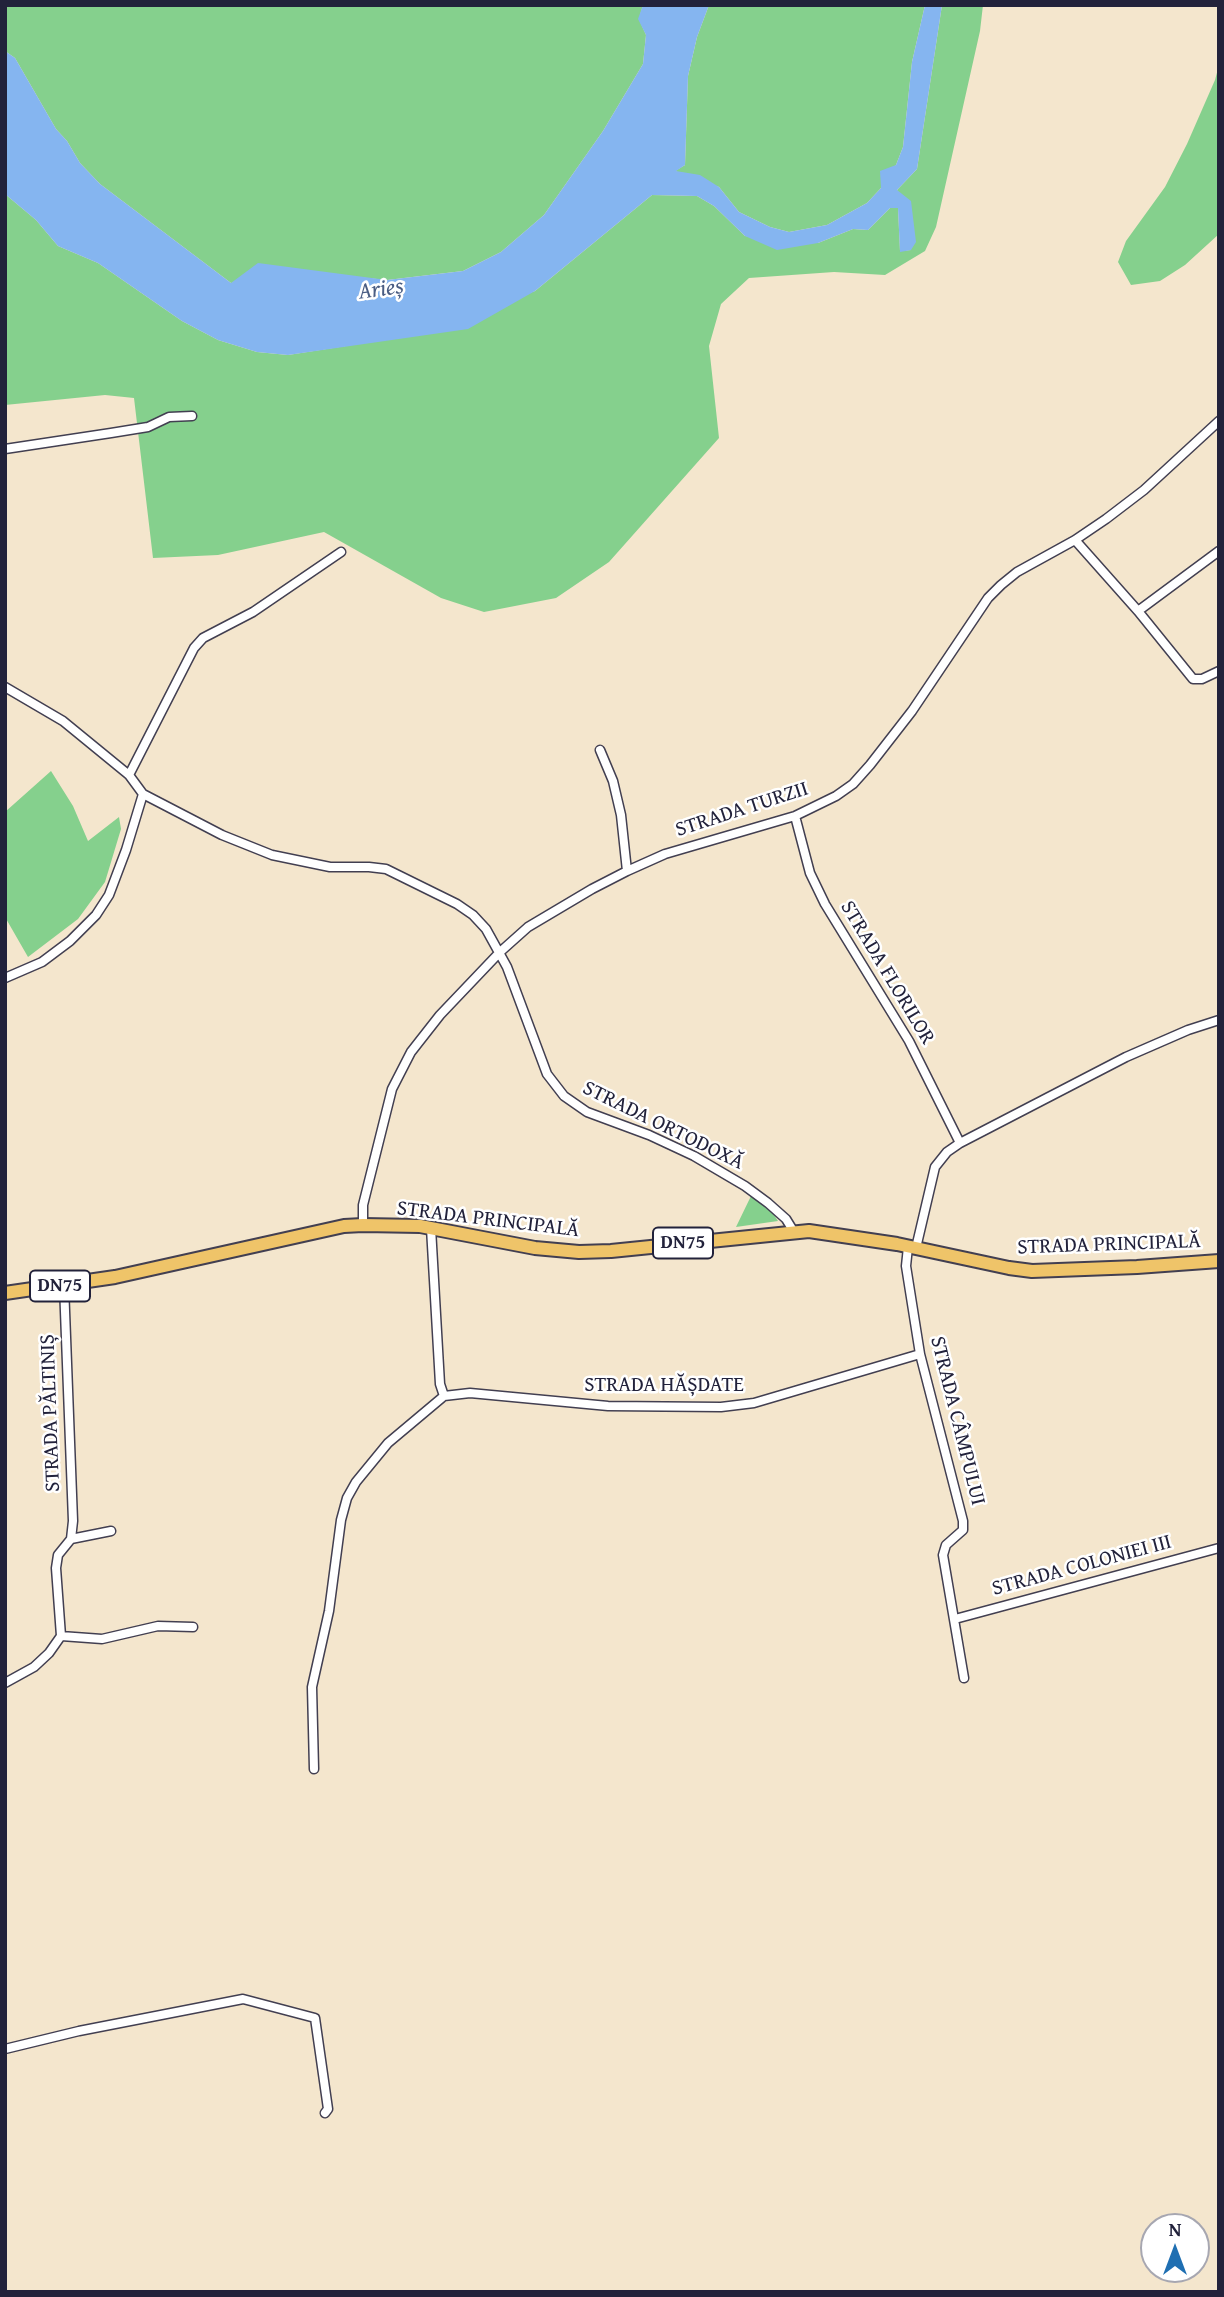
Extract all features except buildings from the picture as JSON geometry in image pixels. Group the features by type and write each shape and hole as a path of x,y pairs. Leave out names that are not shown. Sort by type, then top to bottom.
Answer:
{"main road":[{"name":"STRADA PRINCIPALĂ","path":"5,1293 64,1285 234,1252 344,1226 363,1225 431,1228 535,1248 597,1252 794,1232 827,1233 1032,1271 1147,1267 1219,1261"}],"street":[{"path":"5,449 135,429 169,417 192,416"},
{"name":"STRADA TURZII","path":"363,1225 363,1205 393,1086 411,1052 440,1016 500,952 528,927 627,871 665,853 795,816 836,796 853,784 912,711 988,598 1001,585 1017,572 1075,540 1144,490 1219,421"},
{"path":"1075,540 1193,679 1202,679 1219,671"},
{"path":"1138,611 1219,551"},
{"path":"129,775 185,660 203,638 253,612 341,552"},
{"name":"STRADA ORTODOXĂ","path":"5,687 63,722 129,775 142,794 222,835 272,855 330,867 386,869 457,904 473,915 486,929 500,952 547,1074 564,1096 587,1112 649,1135 694,1156 745,1186 786,1219 794,1232"},
{"path":"600,750 613,781 621,815 627,871"},
{"path":"5,978 42,962 70,941 96,915 109,895 126,850 142,794"},
{"name":"STRADA FLORILOR","path":"795,816 810,873 825,904 909,1041 960,1143"},
{"path":"912,1247 935,1167 947,1152 1150,1046 1219,1020"},
{"path":"314,1769 312,1687 329,1611 341,1520 347,1498 356,1482 388,1443 444,1396 440,1384 431,1228"},
{"name":"STRADA CÂMPULUI","path":"912,1247 906,1266 920,1354 963,1521 963,1530 946,1545 943,1555 964,1678"},
{"name":"STRADA PĂLTINIȘ","path":"61,1636 56,1568 58,1555 71,1539 73,1521 64,1285"},
{"name":"STRADA HĂȘDATE","path":"444,1396 470,1393 607,1406 721,1407 754,1403 920,1354"},
{"path":"71,1539 111,1531"},
{"name":"STRADA COLONIEI III","path":"954,1619 1219,1548"},
{"path":"5,1683 34,1667 49,1653 61,1636 102,1639 158,1626 192,1627"},
{"path":"5,2049 79,2031 243,1999 315,2018 328,2109 325,2113"}],"green space":[{"path":"5,5 643,5 639,19 646,35 643,64 603,131 544,215 501,252 463,271 387,280 336,275 231,283 100,184 80,163 56,129 15,58 5,51"},
{"path":"709,5 925,5 912,62 903,147 896,165 867,203 827,225 789,232 770,227 739,212 719,187 675,171 685,165 688,76 697,37"},
{"path":"942,5 983,5 980,31 936,227 925,251 885,275 834,272 749,278 721,304 709,346 719,438 609,562 556,598 484,612 441,598 324,532 218,555 153,558 134,398 105,395 5,405 5,194 36,220 58,246 98,263 182,321 218,340 257,352 288,355 416,335 535,291 652,195 697,196 714,206 745,236 818,243 853,229 868,230 890,208 898,208 900,251 911,250 897,190 917,169"},
{"path":"1219,65 1219,234 1185,265 1160,281 1131,285 1118,262 1126,241 1165,187 1187,144"},
{"path":"51,771 73,806 88,841 119,817 121,829 105,882 78,919 28,957 5,917 5,812"},
{"path":"751,1196 768,1206 778,1221 736,1227"}],"water":[{"name":"Arieș","path":"643,5 709,5 697,37 688,76 685,165 676,171 700,175 719,187 739,212 770,227 789,232 827,225 867,203 881,188 880,171 896,165 903,147 912,62 925,5 942,5 917,169 897,190 911,201 916,242 911,250 900,252 898,208 890,208 868,230 853,229 818,243 777,250 745,236 714,206 697,196 652,195 535,291 468,329 288,355 257,352 218,340 182,321 98,263 58,246 36,220 5,194 5,51 15,58 56,129 80,163 100,184 231,283 258,263 387,280 463,271 501,252 544,215 603,131 643,64 646,35 638,19"}]}
